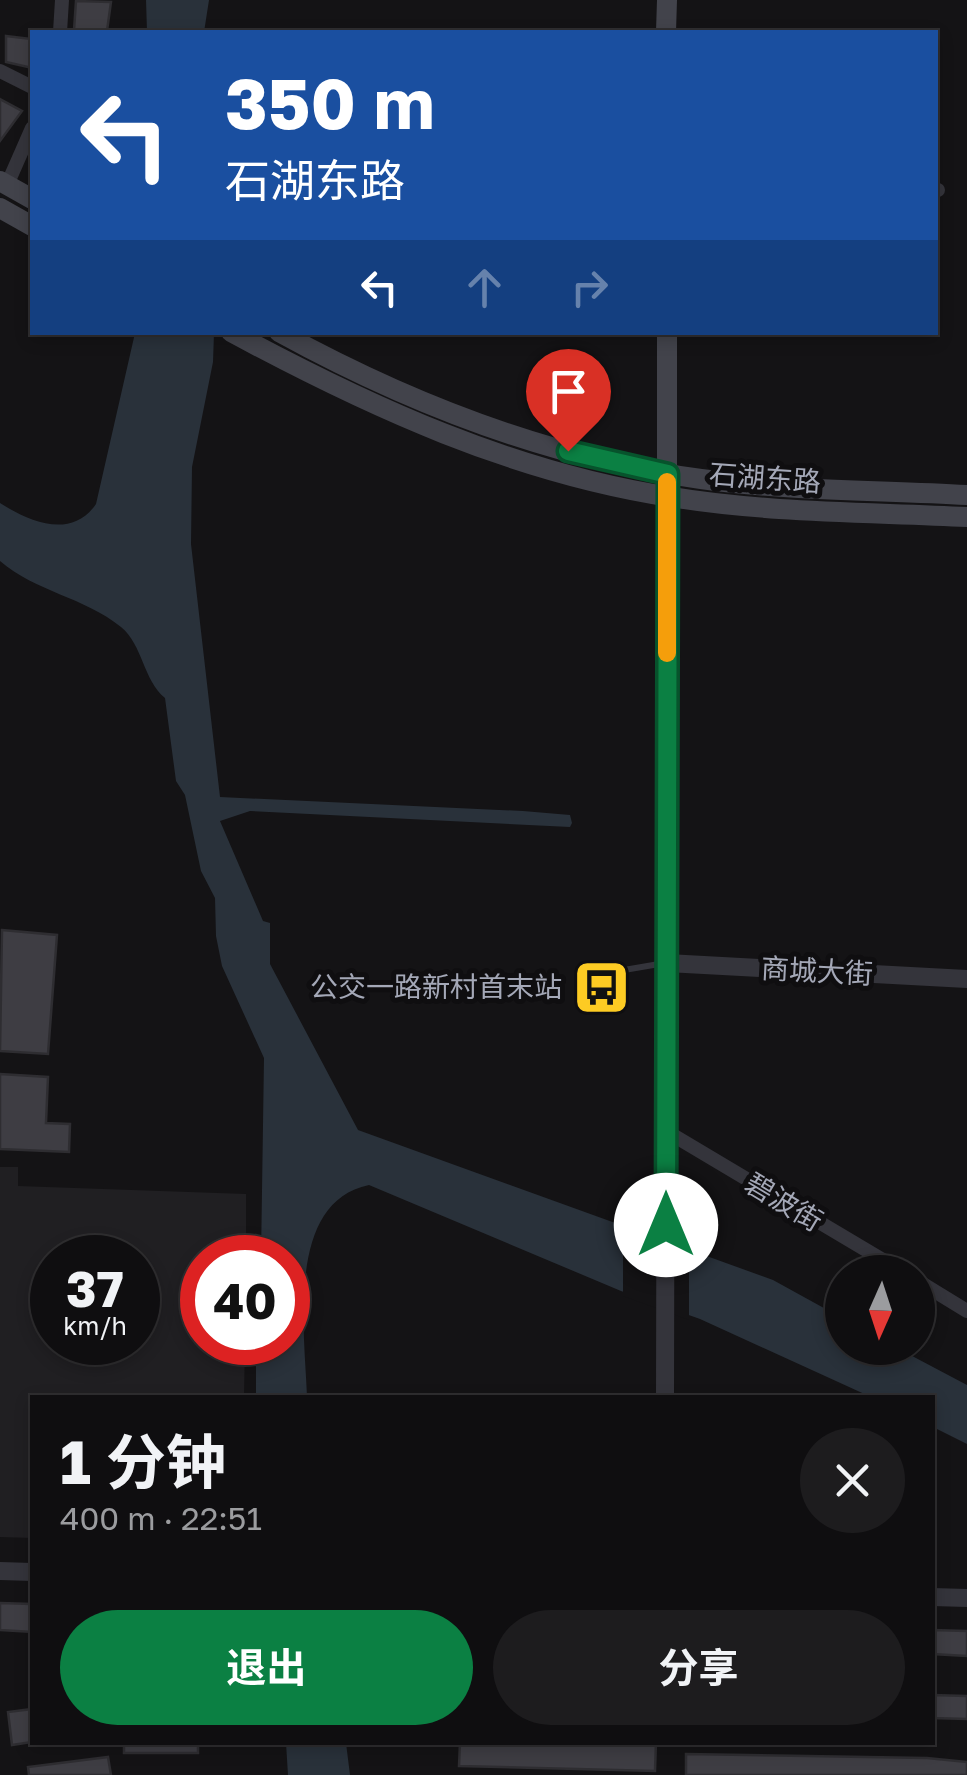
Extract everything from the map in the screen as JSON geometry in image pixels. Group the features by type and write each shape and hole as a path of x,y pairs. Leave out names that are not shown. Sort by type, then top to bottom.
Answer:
{"main road":[{"path":"666,30 667,0"},
{"path":"5,175 30,196"},
{"path":"0,208 30,225"},
{"name":"石湖东路","path":"237,335 362,401 439,433 564,473 667,497 721,504 967,517"},
{"name":"石湖东路","path":"285,335 368,380 443,411 568,451 668,474 724,482 967,495"},
{"path":"666,335 668,474"}],"street":[{"path":"60,30 62,0"},
{"path":"0,72 30,86"},
{"path":"5,175 30,131"},
{"path":"665,1395 668,474"},
{"name":"商城大街","path":"666,963 967,979"},
{"name":"碧波街","path":"666,1131 874,1255"},
{"path":"935,1291 967,1311"},
{"path":"0,1571 30,1572"},
{"path":"935,1597 967,1598"}],"lane":[{"path":"590,976 666,963"}],"shaded area":[{"path":"146,0 209,0 204,30 147,30"},
{"path":"135,335 214,335 213,362 192,467 191,544 220,797 570,815 570,827 250,811 220,821 263,921 270,923 270,964 358,1130 773,1280 825,1309 825,1365 929,1365 967,1385 967,1444 935,1428 935,1395 867,1395 700,1319 621,1291 369,1185 342,1196 324,1216 310,1253 310,1235 261,1235 264,1058 222,966 215,898 201,871 185,795 176,781 165,698 121,627 0,561 0,503 25,517 51,524 75,521 96,504"},
{"path":"0,1167 18,1167 18,1186 246,1194 246,1235 180,1235 180,1365 245,1365 244,1395 30,1395 30,1538 0,1537"},
{"path":"256,1365 305,1365 307,1395 256,1395"},
{"path":"286,1745 346,1745 350,1775 288,1775"}],"pier":[{"path":"623,1222 689,1245 689,1320 623,1296"}],"building":[{"path":"76,1 111,2 107,30 74,30"},
{"path":"6,36 30,39 30,68 6,62"},
{"path":"0,99 22,111 0,141"},
{"path":"2,930 57,935 48,1054 0,1051"},
{"path":"0,1074 48,1077 46,1123 70,1124 69,1152 0,1149"},
{"path":"0,1603 30,1604 30,1632 0,1630"},
{"path":"935,1630 967,1631 967,1656 935,1654"},
{"path":"935,1695 967,1696 967,1719 935,1718"},
{"path":"30,1709 30,1742 12,1745 8,1712"},
{"path":"124,1745 198,1745 198,1753 124,1753"},
{"path":"460,1745 656,1745 655,1771 459,1766"},
{"path":"686,1754 927,1758 967,1762 967,1775 686,1775"},
{"path":"108,1757 111,1775 29,1775 28,1767"}],"slow traffic":[{"path":"667,482 667,653"}],"place":[{"name":"公交一路新村首末站","path":"601,987"}],"route":[{"path":"568,451 668,474 666,1225"}]}
